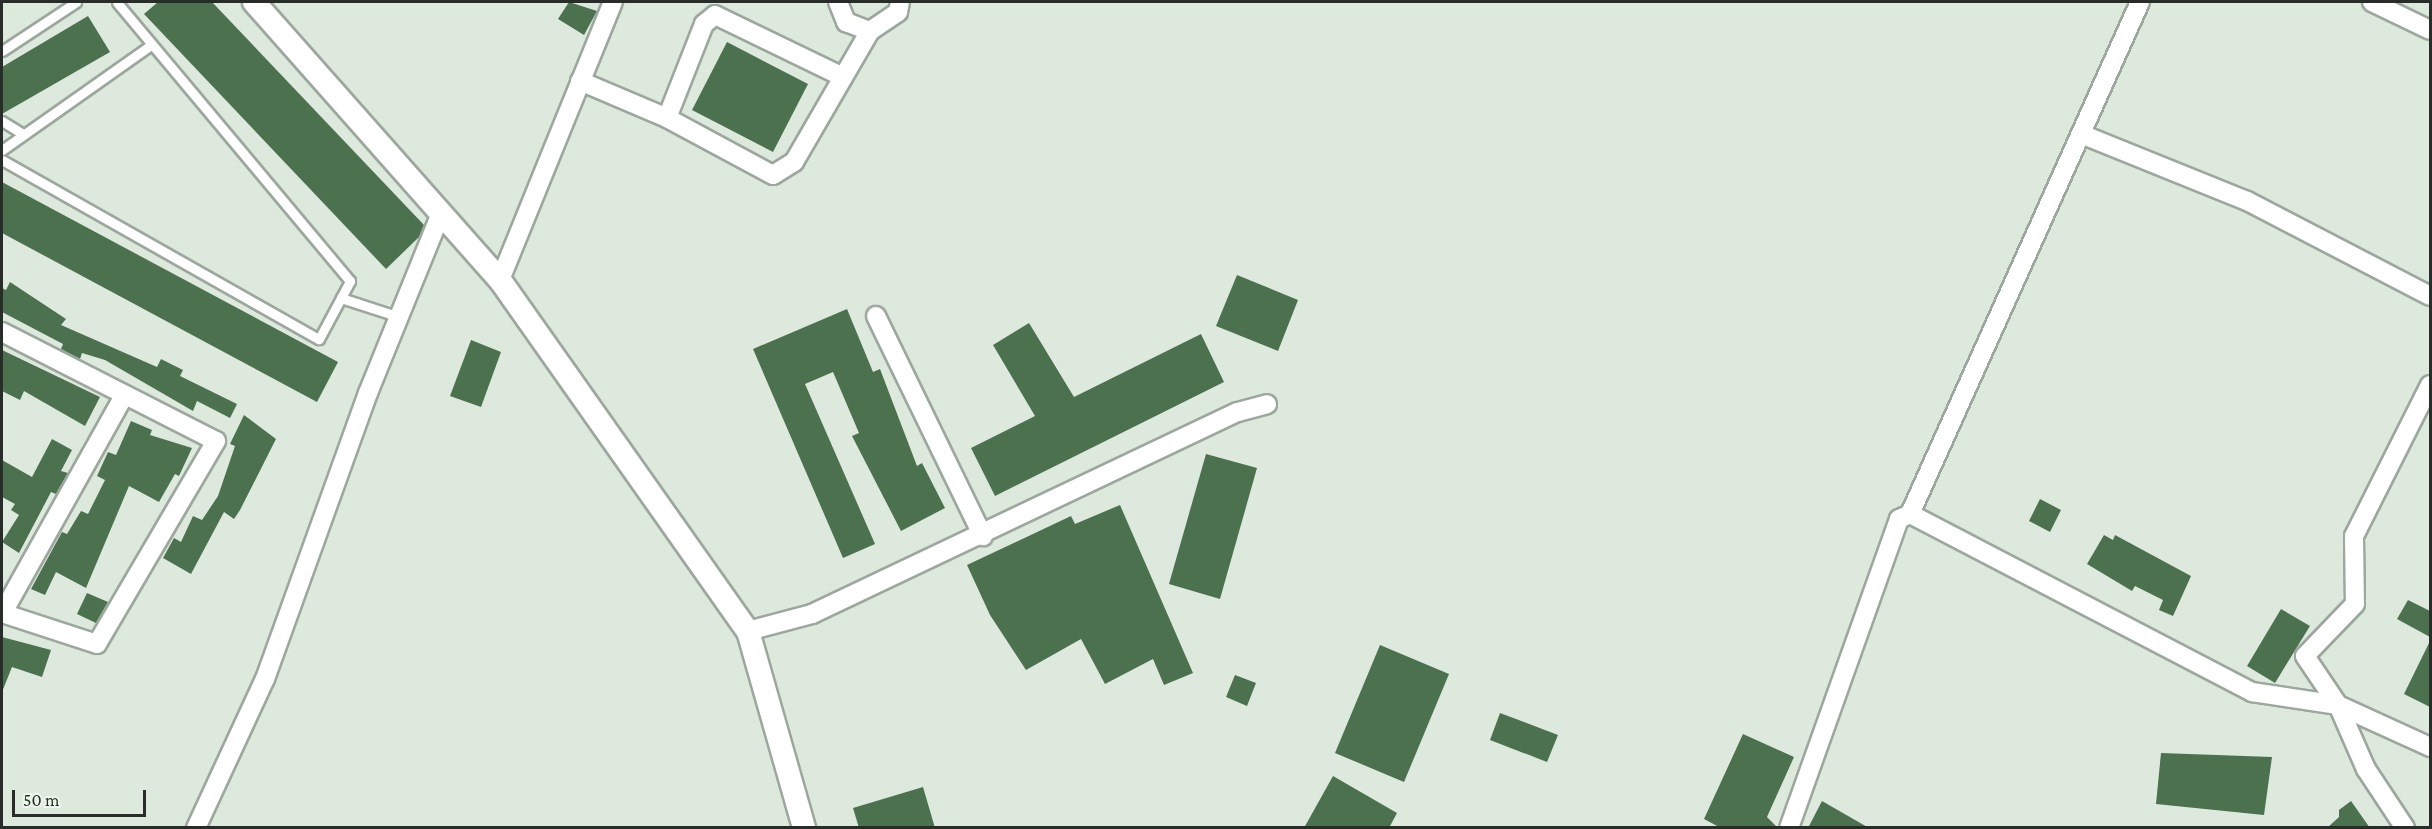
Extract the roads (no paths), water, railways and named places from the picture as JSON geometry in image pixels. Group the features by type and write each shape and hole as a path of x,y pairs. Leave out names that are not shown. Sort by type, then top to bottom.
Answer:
{"street":[{"path":"254,2 500,280 748,631 804,828"},
{"path":"500,280 613,2"},
{"path":"838,2 846,22 870,31"},
{"path":"580,81 667,118 773,175 794,162 870,31 898,12 900,2"},
{"path":"1789,828 1899,519 1910,514 2140,2"},
{"path":"2372,2 2430,30"},
{"path":"667,118 704,24 715,15 843,77"},
{"path":"2081,134 2247,201 2430,296"},
{"path":"196,828 265,680 441,213"},
{"path":"876,316 983,536"},
{"path":"2,332 216,441 97,644 2,614 124,396"},
{"path":"2405,828 2366,769 2338,705 2305,656 2355,604 2354,536 2430,385"},
{"path":"748,631 812,614 983,536 1238,412 1267,404"},
{"path":"1910,514 2252,692 2338,705 2430,747"}],"lane":[{"path":"2,51 76,2"},
{"path":"2,160 319,339 350,281 117,2"},
{"path":"2,150 21,133 151,45"},
{"path":"2,121 21,133"},
{"path":"342,298 400,317"}]}
